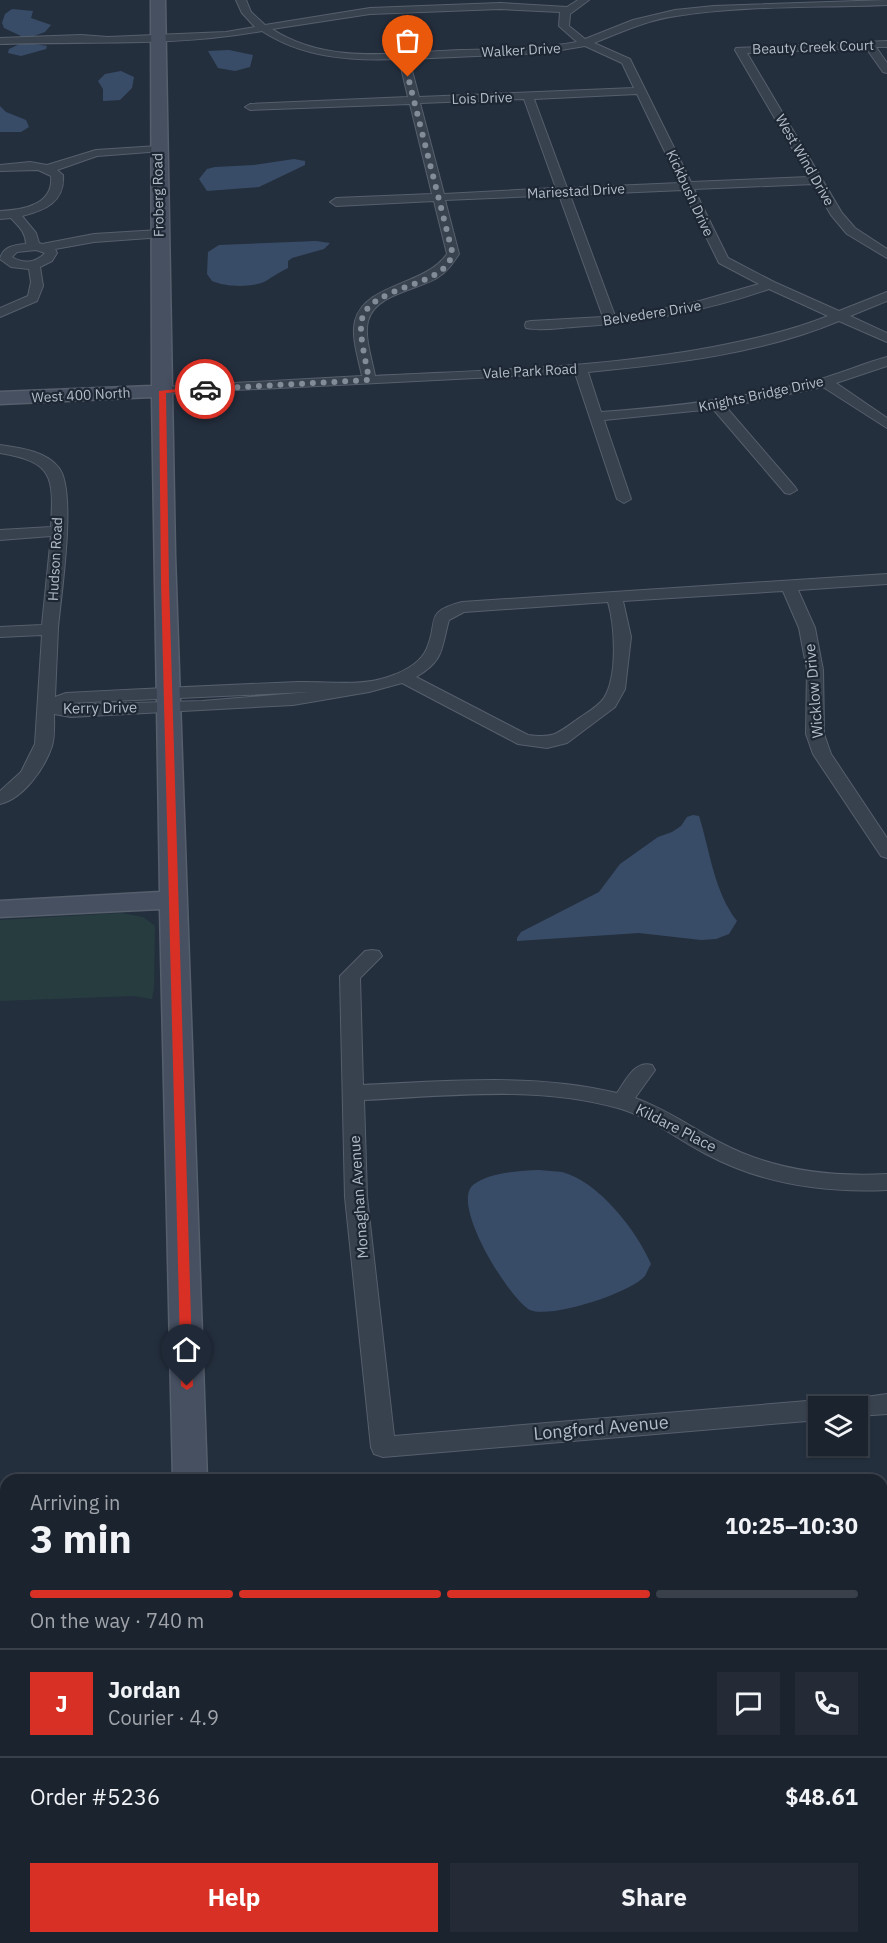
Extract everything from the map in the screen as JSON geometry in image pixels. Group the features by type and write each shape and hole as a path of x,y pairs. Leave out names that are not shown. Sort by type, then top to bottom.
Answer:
{"street":[{"name":"Froberg Road","path":"158,0 159,238 165,582 190,1474"},
{"name":"Walker Drive","path":"241,0 247,14 260,30 286,43 314,51 357,56 547,50 586,43 627,25 675,13 836,2 887,2"},
{"path":"0,41 226,35 359,12 500,6 568,10 584,0"},
{"name":"Kickbush Drive","path":"568,10 563,17 564,26 572,34 626,61 723,260 770,285 887,338"},
{"name":"Beauty Creek Court","path":"740,50 887,44"},
{"path":"869,45 887,70"},
{"name":"West Wind Drive","path":"740,50 837,215 851,231 887,254"},
{"path":"369,380 361,325 367,309 384,297 437,273 452,257 403,56"},
{"name":"Lois Drive","path":"250,107 642,91"},
{"path":"528,96 610,320"},
{"path":"0,168 28,166 48,169 96,153 158,149"},
{"path":"0,215 14,214 39,207 54,197 58,190 58,178 48,169"},
{"name":"Mariestad Drive","path":"336,202 817,180"},
{"path":"14,214 42,249 44,262 33,265 14,264 5,257 13,249 42,249 87,246 159,238"},
{"path":"0,313 33,298 37,287 33,265"},
{"name":"Belvedere Drive","path":"531,325 610,320 689,308 770,285"},
{"name":"Vale Park Road","path":"162,391 580,369 655,362 721,351 772,339 887,296"},
{"name":"Knights Bridge Drive","path":"597,416 717,405 824,381 887,361"},
{"path":"580,369 624,499"},
{"path":"824,381 887,424"},
{"name":"West 400 North","path":"0,398 162,391"},
{"path":"717,405 790,490"},
{"name":"Hudson Road","path":"0,449 31,456 45,463 54,472 57,482 58,531 44,744 38,763 28,777 0,799"},
{"path":"0,535 58,531"},
{"path":"614,596 621,620 623,638 617,689 602,710 561,739 539,743 524,740 403,677 420,666 431,655 438,639 438,622 447,613 457,608 480,604 887,579"},
{"name":"Wicklow Drive","path":"788,585 807,628 815,670 815,734 834,774 887,852"},
{"path":"0,632 50,630"},
{"name":"Kerry Drive","path":"47,707 70,712 170,700 293,700 403,677"},
{"path":"0,909 174,900"},
{"name":"Monaghan Avenue","path":"372,956 350,976 356,1197 383,1447"},
{"path":"622,1101 645,1070"},
{"name":"Kildare Place","path":"353,1093 517,1087 572,1091 622,1101 669,1121 715,1149 756,1166 806,1179 839,1183 887,1182"},
{"path":"868,1407 886,1406"},
{"name":"Longford Avenue","path":"383,1447 808,1411"}],"green space":[{"path":"121,913 143,917 155,926 152,999 134,996 0,1001 0,920"}],"water":[{"path":"12,9 33,11 31,18 51,25 45,32 34,36 35,44 47,46 46,49 21,56 8,53 9,49 22,43 21,36 4,28 2,23 5,14"},
{"path":"229,50 253,55 250,67 235,71 218,68 208,51"},
{"path":"121,71 134,77 132,88 120,100 103,101 103,89 98,81 105,74"},
{"path":"0,106 6,112 26,120 29,127 21,132 0,132"},
{"path":"294,159 305,161 305,165 259,187 207,191 199,179 207,169 215,167 254,165"},
{"path":"316,241 330,243 324,249 292,258 288,261 288,268 260,283 246,286 224,285 212,281 207,274 208,252 219,245"},
{"path":"699,816 718,884 729,910 737,921 729,934 716,939 701,940 639,933 517,941 521,932 599,892 620,864 658,837 681,826 687,817"},
{"path":"539,1170 562,1172 576,1177 602,1196 615,1209 636,1237 651,1264 645,1276 624,1290 572,1308 540,1312 530,1310 521,1303 486,1252 476,1231 468,1196 473,1185 487,1177"}],"way so far":[{"path":"205,389 369,380 361,325 367,309 384,297 437,273 450,260 453,254 408,77"}],"route":[{"path":"187,1386 162,391 205,389"}]}
